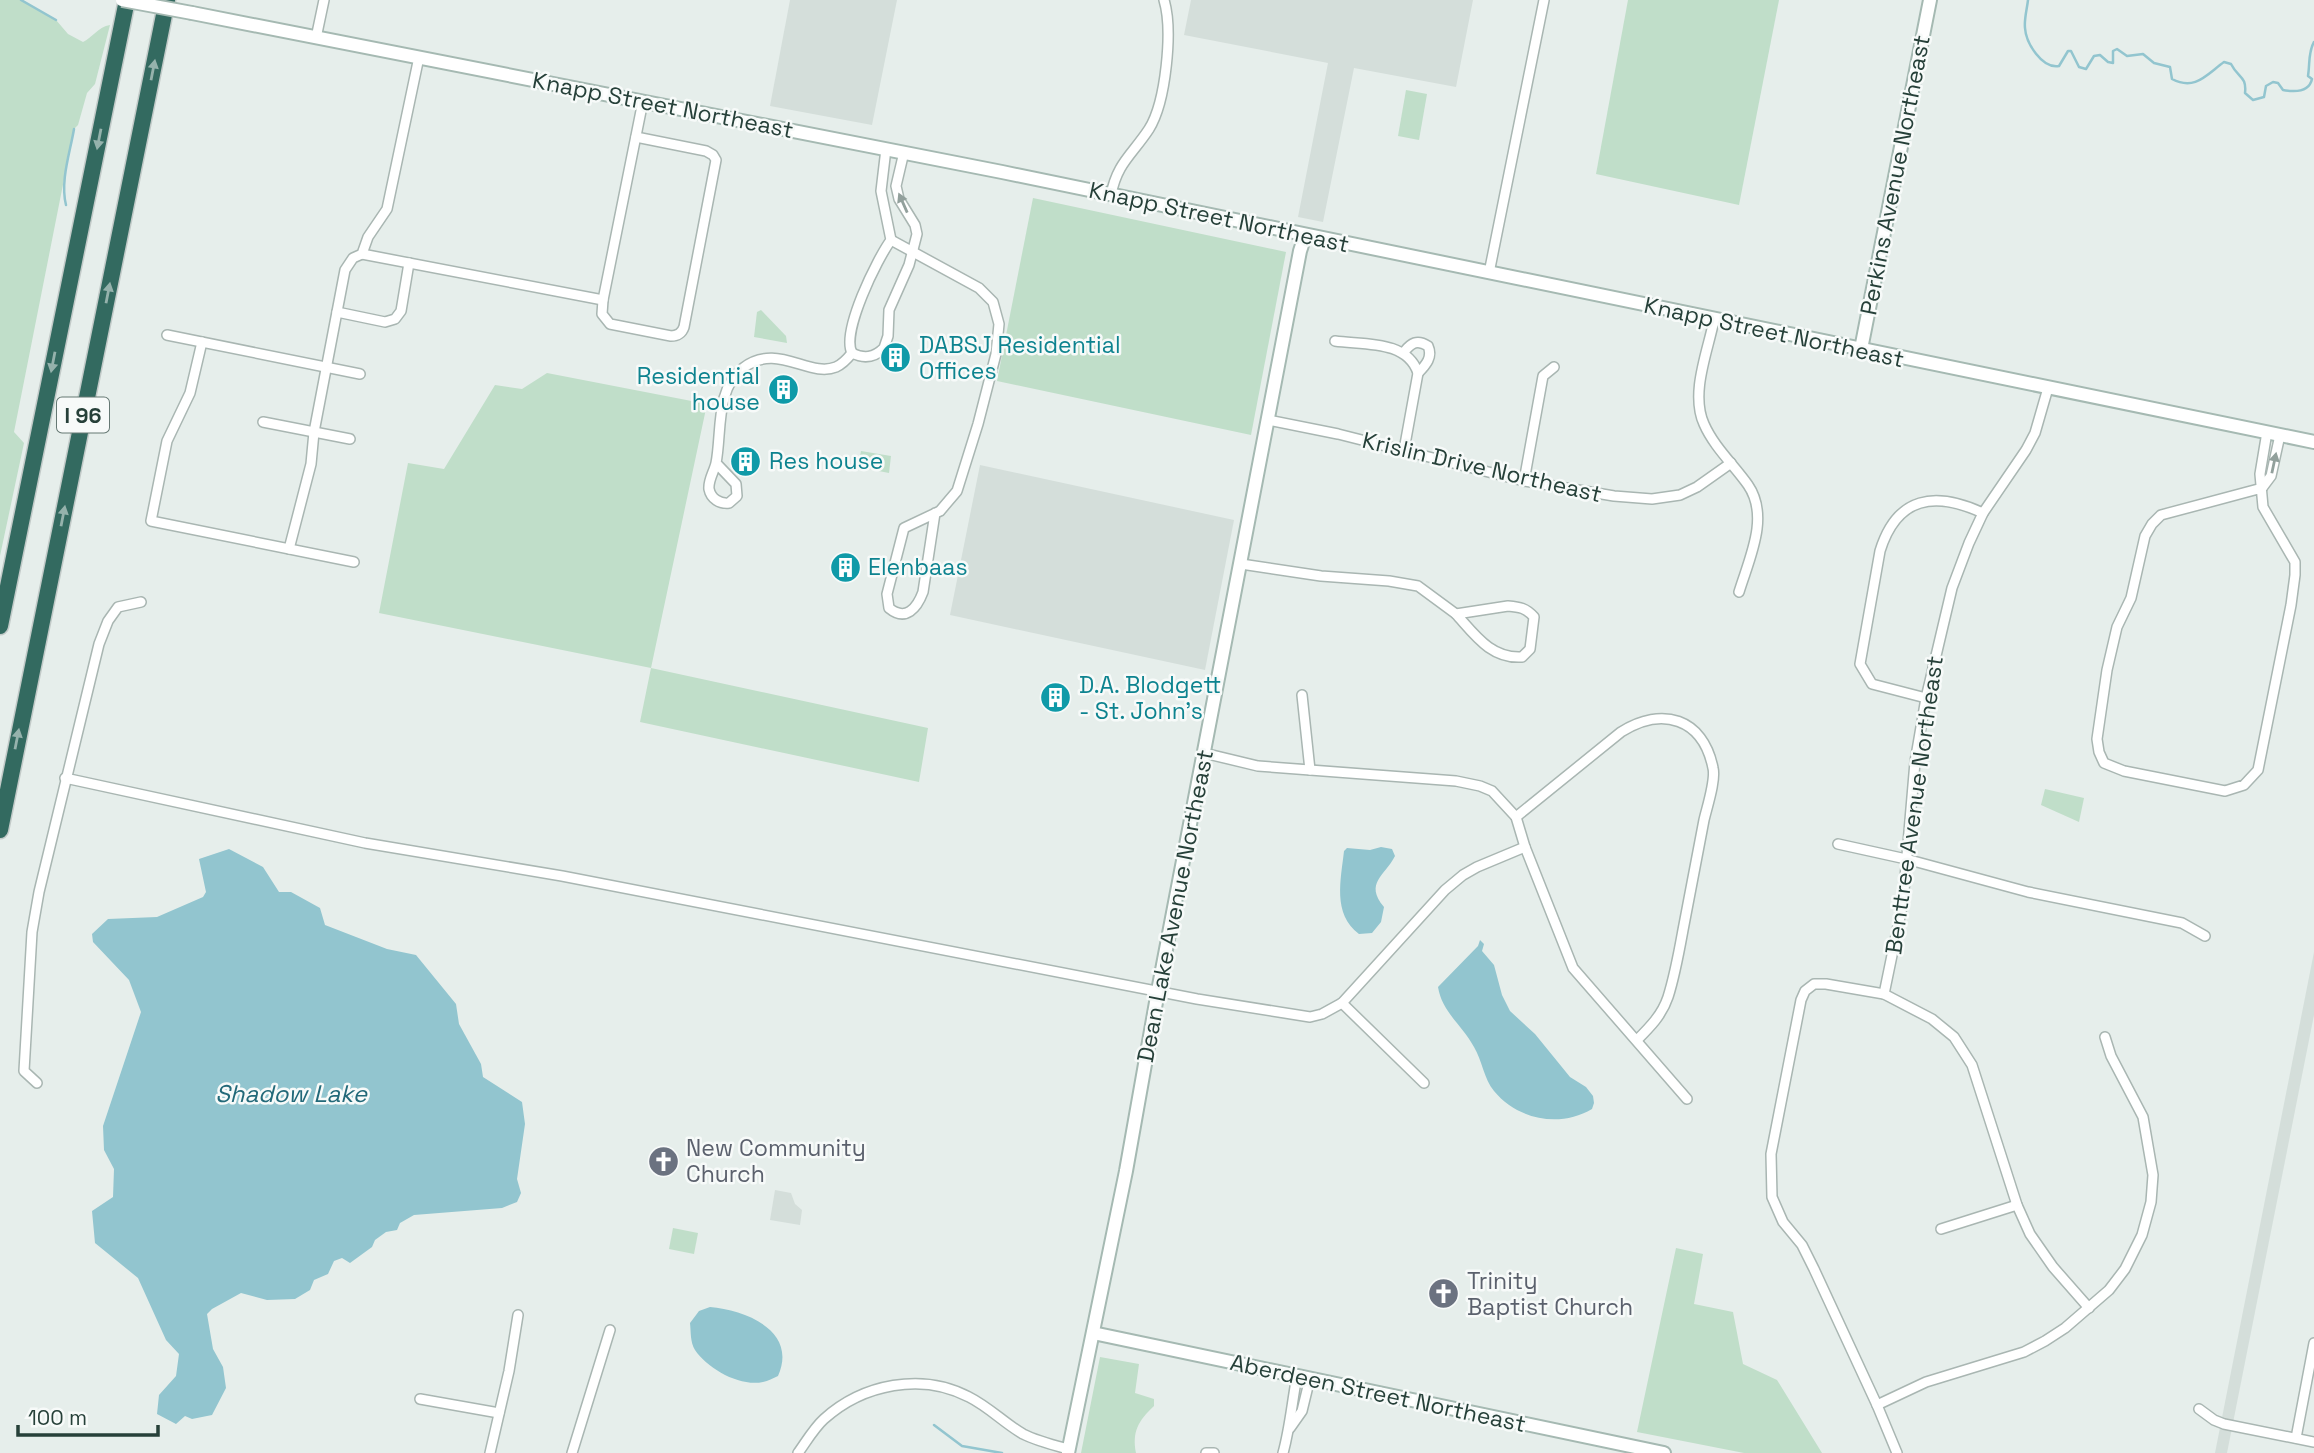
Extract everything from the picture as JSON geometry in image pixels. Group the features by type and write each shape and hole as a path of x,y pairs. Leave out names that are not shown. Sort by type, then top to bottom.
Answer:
{"highway":[{"name":"I 96","path":"0,626 125,0"},
{"name":"I 96","path":"0,830 167,0"}],"main road":[{"name":"Knapp Street Northeast","path":"125,0 904,152 2314,442"},
{"name":"Perkins Avenue Northeast","path":"1861,349 1930,0"},
{"name":"Dean Lake Avenue Northeast","path":"1068,1451 1126,1171 1158,991 1305,236"},
{"name":"Aberdeen Street Northeast","path":"1093,1333 1664,1453"}],"street":[{"path":"316,38 324,0"},
{"path":"1111,195 1120,167 1149,128 1158,108 1167,49 1168,20 1164,0"},
{"path":"1489,273 1544,0"},
{"path":"362,254 368,237 387,209 419,57"},
{"path":"636,137 706,151 715,158 683,330 671,336 610,324 602,314 603,300 643,101"},
{"path":"886,149 881,191 891,240 862,296 850,337 852,353 858,356 870,357 884,348 888,336 889,310 909,265 917,230 899,199 897,186 904,152"},
{"path":"891,240 979,288 993,302 999,324 994,365 957,491 940,511 935,513 904,528 887,594 889,608 895,613 913,611 923,592 935,513"},
{"path":"289,549 311,464 314,432 346,267 353,258 362,254 603,300"},
{"path":"337,312 385,321 395,319 401,310 409,262"},
{"path":"1714,320 1698,394 1704,424 1750,487 1759,510 1754,541 1739,592"},
{"path":"167,335 360,374"},
{"path":"1335,341 1392,348 1404,352 1415,364 1418,373 1404,450"},
{"path":"202,342 190,393 167,441 151,521 354,562"},
{"path":"1404,352 1413,342 1428,346 1429,358 1418,373"},
{"path":"716,463 719,426 728,389 745,367 772,358 833,368 852,353"},
{"path":"1524,481 1543,376 1554,368"},
{"name":"Benttree Avenue Northeast","path":"1884,994 1903,902 1915,762 1926,698 1952,589 1983,513 2035,433 2048,388"},
{"name":"Krislin Drive Northeast","path":"1268,420 1404,450 1524,481 1614,496 1667,498 1680,495 1697,487 1731,463"},
{"path":"263,422 350,439"},
{"path":"2262,488 2161,515 2151,524 2145,536 2131,598 2117,627 2108,670 2097,738 2104,763 2124,771 2225,791 2244,785 2258,770 2295,575 2295,562 2263,507 2262,488 2260,474 2274,434"},
{"path":"1926,698 1872,684 1860,664 1885,534 1905,509 1920,503 1939,500 1961,503 1983,513"},
{"path":"1241,564 1418,586 1456,614 1492,651 1508,658 1522,657 1530,649 1534,617 1528,611 1508,606 1456,614"},
{"path":"37,1083 24,1071 32,932 65,778 99,644 108,621 118,607 141,602"},
{"path":"1302,695 1310,770"},
{"path":"1516,817 1637,722 1656,718 1669,719 1690,728 1703,739 1714,770 1676,966 1668,999 1657,1020 1637,1040"},
{"path":"1204,753 1258,766 1456,781 1480,786 1492,792 1516,817 1525,847 1573,968 1687,1099"},
{"path":"65,778 365,844 562,876 1158,991 1310,1017 1342,1003 1445,890 1463,874 1525,847"},
{"path":"1838,844 1906,859 2028,892 2182,923 2205,936"},
{"path":"1897,1453 1814,1269 1802,1245 1783,1222 1772,1197 1771,1154 1801,1000 1805,991 1814,984 1884,994 1932,1019 1954,1037 1972,1065 2017,1205 2030,1234 2043,1254 2089,1308"},
{"path":"1342,1003 1424,1083"},
{"path":"1877,1405 1926,1382 2024,1352 2065,1328 2109,1290 2125,1269 2142,1235 2151,1202 2153,1175 2143,1117 2111,1056 2105,1037"},
{"path":"1941,1229 2017,1205"},
{"path":"490,1453 518,1315"},
{"path":"572,1453 610,1330"},
{"path":"2296,1438 2314,1343"},
{"path":"1283,1453 1289,1429 1289,1414 1304,1377"},
{"path":"798,1453 823,1419 871,1391 904,1383 923,1383 958,1392 989,1409 1022,1433 1068,1451"},
{"path":"420,1399 499,1413"},
{"path":"2199,1409 2224,1424 2314,1441"},
{"path":"1206,1453 1214,1453"}],"shaded area":[{"path":"790,0 897,0 872,125 770,106"},
{"path":"1191,0 1473,0 1456,87 1354,68 1323,222 1298,217 1328,63 1184,35"},
{"path":"980,465 1234,520 1205,670 950,615"},
{"path":"2314,952 2314,1015 2227,1453 2215,1453"},
{"path":"775,1190 791,1193 795,1204 802,1210 800,1225 770,1220"}],"green space":[{"path":"0,0 21,0 56,20 68,34 83,42 110,25 95,84 87,93 78,125 74,129 14,432 24,443 0,556"},
{"path":"1628,0 1779,0 1739,205 1596,174"},
{"path":"1406,90 1427,94 1419,140 1398,136"},
{"path":"1033,198 1286,252 1251,435 997,381"},
{"path":"761,310 786,336 787,343 754,337 757,312"},
{"path":"547,373 707,404 651,668 379,613 408,463 444,469 495,385 522,389"},
{"path":"861,451 891,456 889,473 858,467"},
{"path":"651,668 928,728 919,782 640,722"},
{"path":"2045,789 2084,798 2079,822 2041,805"},
{"path":"673,1228 698,1233 694,1254 669,1249"},
{"path":"1676,1248 1703,1254 1694,1304 1733,1312 1743,1364 1777,1380 1822,1453 1744,1453 1637,1432"},
{"path":"1100,1357 1139,1364 1135,1393 1154,1399 1154,1406 1138,1427 1136,1453 1081,1453"}],"water":[{"path":"1381,847 1392,849 1395,856 1376,886 1378,899 1384,907 1381,922 1372,933 1359,934 1345,917 1340,896 1344,851 1347,848 1370,850"},
{"name":"Shadow Lake","path":"229,849 263,867 279,892 291,892 320,908 325,925 387,949 416,955 456,1004 459,1024 481,1064 483,1077 522,1102 525,1124 517,1179 521,1193 517,1202 502,1208 414,1215 400,1223 397,1230 386,1232 375,1240 372,1247 350,1263 342,1258 334,1261 328,1274 314,1280 310,1290 295,1299 267,1300 241,1293 212,1309 207,1314 213,1349 223,1367 226,1388 212,1415 192,1419 185,1416 176,1424 157,1414 159,1395 176,1376 179,1354 166,1340 138,1278 95,1243 92,1211 113,1197 114,1169 104,1150 103,1126 141,1012 129,980 93,942 92,934 108,919 157,917 203,897 206,892 199,859"},
{"path":"1480,940 1484,944 1482,951 1494,965 1502,995 1510,1011 1535,1034 1570,1077 1586,1087 1593,1096 1592,1109 1567,1118 1540,1118 1515,1109 1494,1091 1477,1052 1448,1011 1438,987 1478,946"},
{"path":"710,1307 753,1318 775,1335 781,1347 782,1360 778,1376 763,1382 744,1382 716,1370 701,1357 692,1344 690,1323 699,1311"}],"waterway":[{"path":"21,0 56,20"},
{"path":"2028,0 2026,34 2036,54 2053,66 2059,66 2068,51 2071,51 2079,67 2086,69 2094,56 2100,55 2113,63 2113,51 2117,49 2127,56 2143,54 2154,63 2170,67 2172,79 2187,83 2200,80 2224,62 2231,64 2241,77 2245,83 2245,93 2253,100 2264,97 2266,86 2273,82 2287,91 2300,91 2308,87 2312,79 2308,76 2314,42"},
{"path":"66,205 65,177 74,129"},
{"path":"934,1425 962,1446 1002,1453"}],"place":[{"name":"DABSJ Residential Offices","path":"896,358"},
{"name":"Residential house","path":"783,389"},
{"name":"Res house","path":"746,461"},
{"name":"Elenbaas","path":"845,567"},
{"name":"D.A. Blodgett - St. John's","path":"1056,698"},
{"name":"New Community Church","path":"663,1161"},
{"name":"Trinity Baptist Church","path":"1444,1294"}]}
